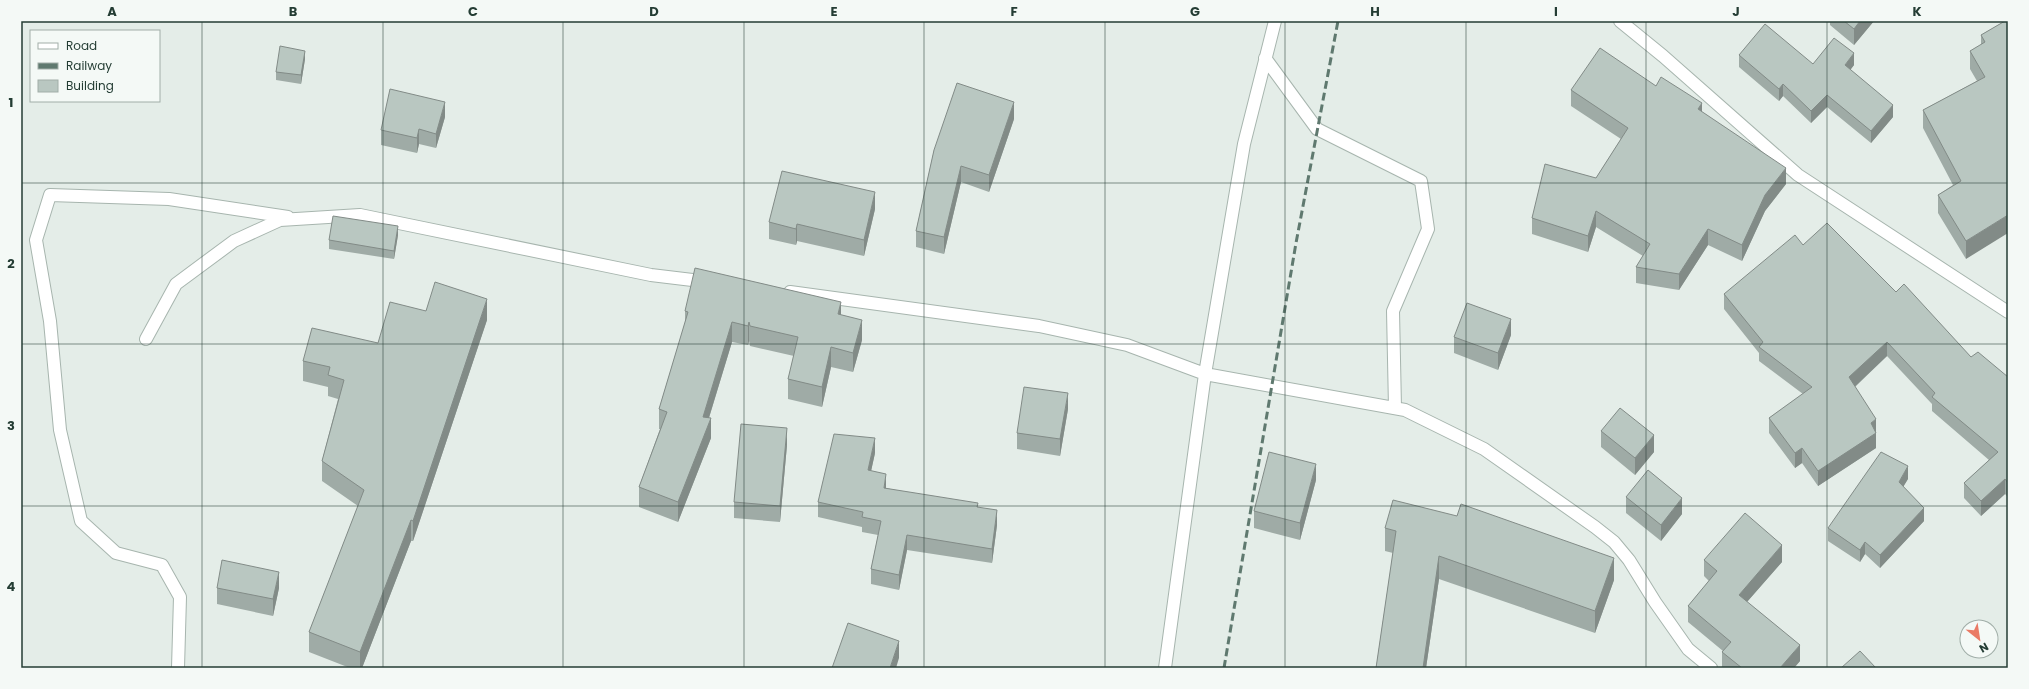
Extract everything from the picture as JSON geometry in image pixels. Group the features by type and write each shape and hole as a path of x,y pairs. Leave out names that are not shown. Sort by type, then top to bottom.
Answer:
{"street":[{"path":"1165,668 1205,374 1244,144 1275,21"},
{"path":"1620,21 1663,56 1798,175 2008,312"},
{"path":"1265,58 1317,129 1421,181 1428,229 1393,311 1395,408"},
{"path":"178,668 180,597 162,565 116,553 81,520 60,430 50,321 36,240 50,195 169,199 299,219"},
{"path":"146,339 176,284 234,241 280,220 360,215 651,274 721,283"},
{"path":"775,290 1039,326 1126,345 1205,374 1405,410 1484,449 1604,534 1629,560 1655,602 1688,649 1711,668"}],"building":[{"path":"1844,21 1860,21 1854,29"},
{"path":"2005,21 2008,21 2008,215 1966,241 1938,195 1961,181 1923,110 1985,77 1970,51 1985,42 1981,35"},
{"path":"1765,24 1813,64 1834,38 1854,53 1845,65 1893,105 1871,131 1827,95 1811,111 1783,84 1779,89 1739,55"},
{"path":"280,46 305,51 301,75 276,72"},
{"path":"1600,48 1656,86 1661,77 1702,103 1698,109 1786,168 1765,195 1742,245 1708,229 1679,274 1636,267 1650,244 1596,211 1588,236 1532,218 1545,164 1596,178 1628,128 1571,90"},
{"path":"957,83 1014,102 989,175 961,166 944,237 916,231 934,150"},
{"path":"390,89 445,102 436,134 419,129 417,138 381,130"},
{"path":"782,171 875,192 864,240 797,224 796,229 769,222"},
{"path":"333,216 398,226 394,251 329,240"},
{"path":"1827,223 1896,292 1904,284 1971,357 1978,352 2008,377 2008,483 2005,479 1981,501 1964,483 1998,452 1932,397 1935,393 1887,342 1849,377 1876,419 1871,423 1876,433 1818,471 1802,448 1795,453 1769,418 1812,387 1759,347 1763,342 1724,294 1795,235 1803,245"},
{"path":"695,268 841,302 838,314 862,320 853,353 831,347 822,387 788,379 798,337 750,326 749,322 748,326 732,322 703,417 711,418 678,502 639,487 667,412 659,409 688,312 685,311"},
{"path":"435,282 487,299 413,521 411,520 360,652 309,632 364,490 322,461 344,380 328,375 330,367 303,361 312,328 378,343 390,302 426,311"},
{"path":"1467,303 1511,319 1498,353 1454,337"},
{"path":"1024,387 1068,393 1060,439 1017,433"},
{"path":"1620,408 1654,435 1635,458 1601,431"},
{"path":"741,424 787,428 780,506 734,502"},
{"path":"834,434 875,438 868,470 886,474 884,488 978,503 977,507 997,510 992,549 907,535 899,575 871,569 881,521 862,517 863,512 818,502"},
{"path":"1269,452 1316,464 1300,523 1254,511"},
{"path":"1881,452 1908,466 1899,482 1924,508 1880,555 1865,542 1860,550 1828,528"},
{"path":"1648,470 1682,498 1661,525 1626,497"},
{"path":"1393,500 1457,516 1461,504 1614,558 1595,611 1439,556 1423,668 1376,668 1396,531 1385,528"},
{"path":"1745,513 1782,545 1739,595 1800,645 1780,668 1742,668 1722,652 1731,642 1688,606 1717,571 1704,560"},
{"path":"222,560 279,572 273,599 217,588"},
{"path":"848,623 899,641 890,668 832,668"},
{"path":"1860,651 1876,668 1841,668"}],"railway":[{"path":"1224,668 1296,243 1338,21"}]}
